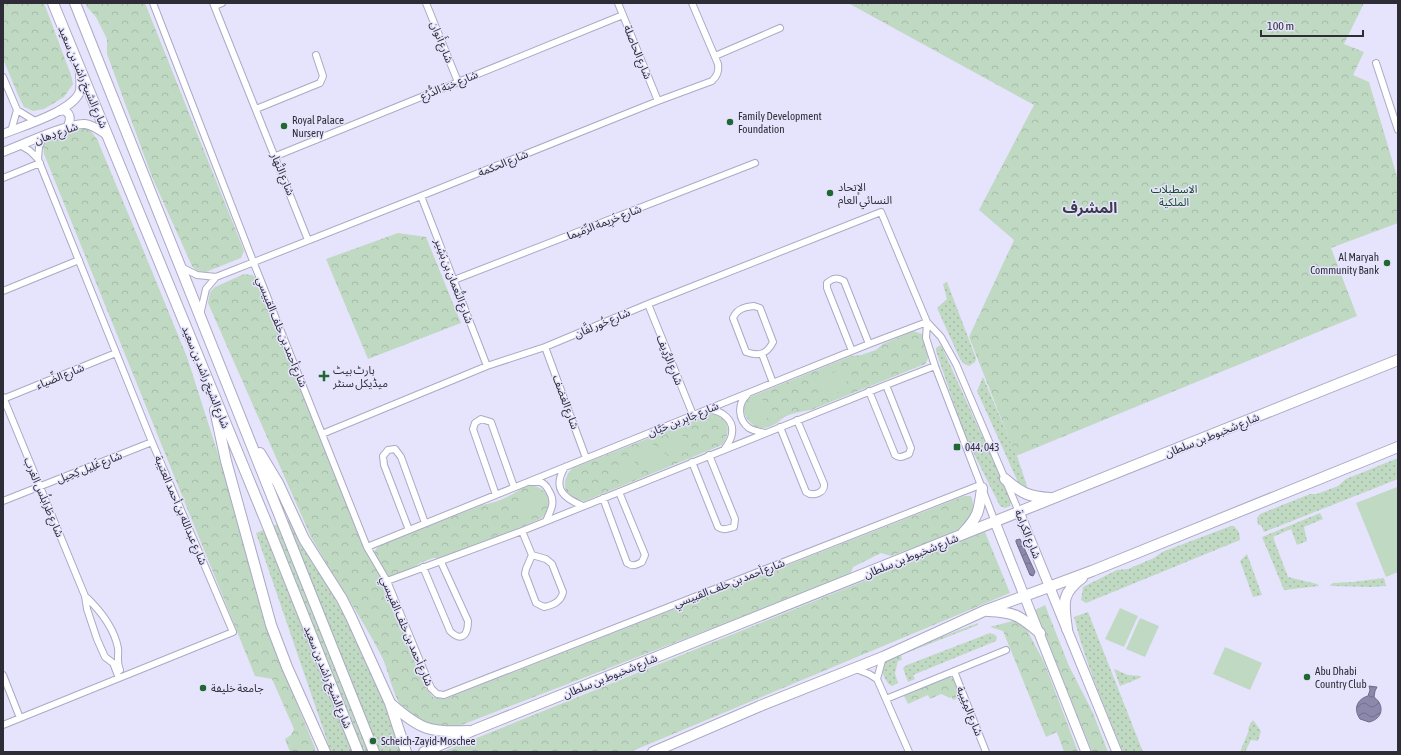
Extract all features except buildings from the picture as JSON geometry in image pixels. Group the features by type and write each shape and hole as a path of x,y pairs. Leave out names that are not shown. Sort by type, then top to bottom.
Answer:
{"main road":[{"name":"شارع الشيخ راشد بن سعيد","path":"53,3 267,524 358,752"},
{"name":"شارع الشيخ راشد بن سعيد","path":"75,3 374,752"},
{"name":"شارع شخبوط بن سلطان","path":"424,752 474,730 1398,360"},
{"path":"208,381 226,461 271,625 286,667 319,736 325,752"},
{"path":"242,420 278,483 304,539 342,600 390,703 406,752"},
{"path":"655,751 760,706 856,669 984,611 1092,571 1398,447"},
{"path":"1005,479 1015,488 1028,495 1034,497 1054,498"},
{"path":"960,536 977,516 981,487"},
{"name":"شارع الكرامة","path":"1019,512 1117,752"},
{"name":"شارع الكرامة","path":"995,522 1086,752"},
{"path":"1067,629 1064,604 1066,595 1072,586 1092,571"},
{"path":"984,611 1006,612 1017,615 1040,633"},
{"path":"390,703 405,716 423,728 442,731 474,730"},
{"path":"318,752 319,736"}],"street":[{"name":"شارع أحمد بن خلف القبيسي","path":"153,3 253,261 367,547 387,581 431,688 437,694 444,695 981,487"},
{"path":"214,5 222,3"},
{"name":"شارع أَنوان","path":"426,3 458,82"},
{"name":"شارع الحاصلة","path":"618,3 658,101"},
{"name":"شارع الحكمة","path":"181,267 198,275 216,276 712,81 717,75 719,69 715,56 692,3"},
{"name":"شارع النَّهار","path":"214,5 276,156 308,240"},
{"name":"شارع خبَة الدُّرُع","path":"276,156 623,15"},
{"path":"715,56 780,28"},
{"path":"256,109 320,83 323,76 316,55"},
{"path":"1376,63 1398,130"},
{"name":"شارع دِهان","path":"7,132 59,112 70,105 76,99 80,91 80,70"},
{"path":"3,77 17,110 35,121"},
{"path":"7,132 17,110"},
{"path":"59,112 64,110 71,118 68,126"},
{"name":"شارع دِهان","path":"3,152 68,126 86,124 107,135"},
{"path":"3,178 39,161 39,147 43,137"},
{"name":"شارع عبدالله بن أحمد العتيبة","path":"3,725 232,632 152,442 39,161 30,151 20,145"},
{"name":"شارع خَرِيمة الرِّمَيما","path":"454,280 755,163"},
{"name":"شارع النُّعمان بن بَشِير","path":"421,196 487,366"},
{"name":"شارع خُور لفَّان","path":"322,434 487,366 545,346 881,212"},
{"name":"شارع الكرامة","path":"881,212 927,322 941,337 956,364 1019,512"},
{"path":"3,291 79,260"},
{"path":"200,315 206,290 216,276"},
{"path":"852,351 827,288 827,283 832,279 839,278 844,281 869,344"},
{"name":"شارع الرَّدِيف","path":"648,304 693,415"},
{"path":"754,306 760,308 772,342 770,348 762,354 753,355 746,352 733,318 736,312 744,307 754,306"},
{"name":"شارع الكرامة","path":"927,322 926,338 995,522"},
{"name":"شارع جَابِر بن حَيَّان","path":"367,547 869,344 927,322"},
{"name":"شارع الغضف","path":"545,346 586,458"},
{"name":"شارع الضِّياء","path":"3,398 116,353"},
{"path":"762,354 773,383"},
{"path":"387,581 522,531 764,433 936,366"},
{"path":"869,392 896,455 901,457 909,454 911,448 886,385"},
{"path":"749,393 742,400 740,406 742,418 749,428 764,433"},
{"name":"شارع طَرابلُس الغرب","path":"3,398 85,596 87,609 97,639 105,657 113,663 121,678"},
{"path":"708,410 717,410 725,415 732,426 732,433 724,450"},
{"path":"496,495 473,429 475,423 481,419 491,422 514,487"},
{"path":"780,427 806,492 813,495 822,491 824,484 797,420"},
{"name":"شارع غَلِيل كِحِيل","path":"3,500 152,442"},
{"path":"409,530 384,465 383,456 388,450 395,449 401,456 425,523"},
{"path":"692,462 718,527 721,530 725,530 734,527 736,519 709,455"},
{"path":"565,467 560,476 559,482 561,490 565,497 583,506"},
{"path":"528,482 542,483 547,487 552,495 552,509 546,521"},
{"path":"602,498 628,562 631,565 636,565 642,562 645,554 619,492"},
{"path":"522,531 532,555 525,574 536,603 544,607 552,605 559,601 563,592 552,564 546,559 532,555"},
{"path":"423,567 450,631 457,637 462,636 468,629 468,621 441,562"},
{"name":"شارع طَرابلُس الغرب","path":"85,596 95,605 112,631 118,650 118,664 121,678"},
{"path":"886,699 1006,650"},
{"path":"877,679 884,657"},
{"path":"856,669 877,679 909,752"},
{"name":"شارع المِثِيبة","path":"954,671 986,752"},
{"path":"3,675 20,718"}],"green space":[{"path":"3,3 44,3 73,84 64,97 44,109 33,111 24,107 3,59"},
{"path":"85,3 145,3 241,243 244,251 241,258 206,272 197,271 192,266 152,177 107,54 107,39 96,17"},
{"name":"الاسطبلات الملكية","path":"848,3 1364,3 1344,44 1364,52 1353,75 1369,82 1398,180 1398,223 1331,248 1357,316 1016,456 969,337 1014,240 979,210 1034,105"},
{"path":"79,126 90,130 97,139 187,357 245,538 257,595 279,660 315,748 315,752 290,752 285,739 291,735 294,729 272,679 255,676 44,154 43,145 49,139"},
{"path":"398,233 426,237 461,323 368,359 326,259"},
{"path":"244,274 252,275 256,278 427,689 433,697 445,699 964,496 971,496 974,506 973,517 964,527 933,541 891,556 881,553 853,567 850,575 459,726 437,727 423,723 410,716 400,705 380,653 311,537 208,303 210,292 215,287"},
{"path":"947,282 976,358 975,362 969,366 964,364 960,359 937,308 947,299 943,284"},
{"path":"913,331 922,334 927,346 928,357 925,364 811,410 798,412 784,417 771,426 758,428 746,417 744,406 752,396 851,356 861,355 876,350 883,344"},
{"path":"941,345 1011,500 1010,506 1005,508 1000,506 965,436 936,351 936,348"},
{"path":"842,369 849,388 821,399 814,381"},
{"path":"983,377 1018,459 1029,492 1021,489 977,391"},
{"path":"762,400 769,403 772,410 769,417 762,420 755,417 752,410 755,403"},
{"path":"710,414 721,418 727,425 727,434 722,445 585,501 574,499 566,491 566,479 573,468"},
{"path":"674,433 686,437 678,459 666,454"},
{"path":"645,441 666,450 658,469 637,461"},
{"path":"623,454 636,459 628,478 616,474"},
{"path":"1398,458 1398,479 1264,532 1261,525 1258,525 1257,518 1260,514 1310,494 1317,494 1338,486 1346,479"},
{"path":"528,485 540,488 547,496 549,501 548,507 542,518 496,538 440,559 433,558 420,563 411,570 389,578 386,577 375,557 374,552 379,545 482,505 502,499"},
{"path":"1397,487 1398,572 1386,577 1356,503"},
{"path":"531,493 535,494 541,500 541,508 535,514 531,515 527,514 521,508 520,504 521,500 527,494"},
{"path":"1320,513 1323,519 1304,527 1307,541 1297,545 1291,529 1273,537 1288,577 1317,584 1319,586 1284,590 1262,537"},
{"path":"290,519 353,631 380,692 403,752 331,752 256,533"},
{"path":"1234,526 1239,532 1240,540 1086,603 1081,600 1083,587 1117,570 1128,569 1154,558 1162,552"},
{"path":"985,532 1010,593 630,752 442,752"},
{"path":"1247,554 1262,595 1253,597 1240,561"},
{"path":"1384,578 1386,586 1371,587 1330,585 1333,583"},
{"path":"1045,605 1069,666 1093,713 1108,752 1092,752 1035,610"},
{"path":"1120,608 1138,616 1124,647 1105,639"},
{"path":"1088,612 1143,752 1123,752 1096,685 1074,617"},
{"path":"1140,618 1159,626 1145,657 1126,649"},
{"path":"1016,620 1026,628 1044,662 1078,752 1064,752 1057,732 1046,737 1003,631 990,627"},
{"path":"978,623 978,625 901,655 902,660 898,661 895,673 898,683 892,686 886,680 882,667 884,662 889,657"},
{"path":"990,633 997,637 996,641 913,675 915,679 908,682 903,668 907,665"},
{"path":"1225,647 1262,663 1250,690 1213,674"},
{"path":"1114,669 1128,675 1141,676 1140,678 1120,686"},
{"path":"945,675 954,680 962,696 953,700 952,697 950,698 941,694 930,699 928,695 908,704 902,692"},
{"path":"1253,720 1261,731 1258,741 1251,740 1245,752 1240,752 1249,730 1248,729"}],"water":[{"path":"1020,539 1035,572 1033,576 1030,575 1016,542 1016,540"},
{"path":"1369,686 1377,687 1374,697 1380,704 1381,711 1377,718 1369,722 1360,719 1357,712 1357,705 1361,699 1368,696 1370,690"}],"place":[{"name":"Family Development Foundation","path":"730,122"},
{"name":"Royal Palace Nursery","path":"284,126"},
{"name":"الإتحاد النسائي العام","path":"830,193"},
{"name":"Al Maryah Community Bank","path":"1387,263"},
{"name":"ہارٹ بیٹ میڈیکل سنٹر","path":"324,376"},
{"name":"044, 043","path":"957,447"},
{"name":"Abu Dhabi Country Club","path":"1307,677"},
{"name":"جامعة خليفة","path":"203,688"},
{"name":"Scheich-Zayid-Moschee","path":"373,741"}],"district":[{"name":"المشرف","path":"1090,208"}]}
